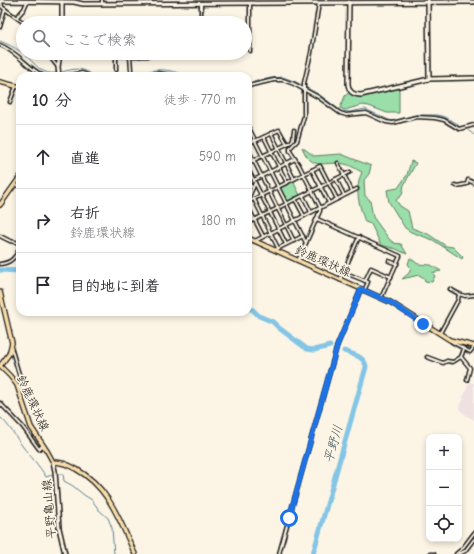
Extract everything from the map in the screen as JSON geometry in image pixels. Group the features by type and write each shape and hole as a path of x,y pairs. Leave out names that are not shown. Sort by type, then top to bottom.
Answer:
{"main road":[{"path":"0,82 16,86"},
{"path":"0,204 15,185"},
{"name":"鈴鹿環状線","path":"252,240 277,249 298,261 381,298 450,340 474,346"},
{"path":"0,292 12,343 11,347"},
{"name":"鈴鹿環状線","path":"11,347 9,354 0,366 17,385 30,426 53,462"},
{"path":"53,462 65,463 87,476 99,486 113,507 134,554"}],"street":[{"path":"16,16 5,9 0,1 62,1 102,4 250,4 428,1 474,2"},
{"path":"18,16 28,1"},
{"path":"62,1 62,16"},
{"path":"428,1 429,79"},
{"path":"298,261 317,219 320,208 304,174 290,152 290,148 297,141 304,116 304,83 311,53 319,2"},
{"path":"349,2 348,84 351,92 361,95 429,79 474,78"},
{"path":"201,4 201,16"},
{"path":"250,4 250,16"},
{"path":"0,27 5,9"},
{"path":"0,45 16,55"},
{"path":"23,60 39,72"},
{"path":"53,60 58,66"},
{"path":"59,60 59,72"},
{"path":"116,60 116,70"},
{"path":"130,60 130,70"},
{"path":"252,85 274,80 283,80 294,84 318,97 336,112 343,114 366,113 386,122 393,123 416,117 444,120 459,129 474,125"},
{"path":"10,102 16,90"},
{"path":"252,142 279,130 286,144"},
{"path":"254,160 292,140 294,130"},
{"path":"271,133 294,179"},
{"path":"252,134 306,243"},
{"path":"264,137 287,183"},
{"path":"252,156 294,240"},
{"path":"253,188 254,182 261,176 295,159"},
{"path":"338,163 352,192"},
{"path":"303,236 277,249 271,232 254,200 320,166 337,199"},
{"path":"312,170 329,203"},
{"path":"252,221 350,172"},
{"path":"252,178 286,244"},
{"path":"336,179 344,195"},
{"path":"455,185 467,184 468,180 474,183"},
{"path":"255,241 357,189"},
{"path":"303,196 311,212"},
{"path":"295,199 304,216"},
{"path":"252,214 263,236"},
{"path":"317,219 400,256 381,298"},
{"path":"0,236 16,243"},
{"path":"340,280 359,237"},
{"path":"0,264 7,263 16,256"},
{"path":"389,261 397,264"},
{"path":"365,281 371,268 391,277"},
{"path":"279,554 337,346 362,290 368,282 343,272"},
{"path":"450,289 465,296 474,295"},
{"path":"440,334 458,300 459,294"},
{"path":"450,340 471,352 474,346"},
{"path":"11,347 21,381"},
{"path":"427,357 443,363 447,360 453,362 461,357 464,349"},
{"path":"461,357 470,368 467,380"},
{"path":"0,403 22,426 39,449 43,445"},
{"name":"平野亀山線","path":"53,462 60,536 65,554"},
{"path":"456,554 474,533"},
{"path":"459,554 465,551 474,539"}],"shaded area":[{"path":"152,0 356,0 152,2"},
{"path":"469,382 474,383 474,420 460,410 459,407 464,399 462,397 465,394"}],"green space":[{"path":"399,88 399,113 387,113 362,105 345,110 340,108 345,96 349,92 354,96 360,97"},
{"path":"302,147 314,156 341,154 371,166 369,174 364,180 365,196 370,200 373,217 389,239 394,243 401,244 407,254 381,245 371,224 365,222 358,197 358,185 362,172 345,164 315,163 310,160"},
{"path":"411,161 416,163 404,185 402,195 396,200 400,206 408,211 412,228 428,234 446,246 453,247 463,257 462,259 433,240 411,232 405,228 389,202 387,190 398,188 407,175"},
{"path":"293,181 300,195 288,202 280,188"},
{"path":"410,258 418,264 431,265 441,271 432,273 435,276 432,282 425,281 424,278 419,275 402,279 409,273 411,268 408,264"}],"waterway":[{"path":"0,41 16,49"},
{"path":"30,60 45,72"},
{"path":"62,72 79,69 88,72"},
{"path":"146,72 152,70 175,72"},
{"path":"252,82 283,77 320,95 341,111 350,112 365,109 391,121 416,115 437,115 445,117 458,124"},
{"path":"468,130 474,135"},
{"name":"平野川","path":"0,270 16,271"},
{"name":"平野川","path":"252,310 259,316 273,322 307,349 314,350 330,346"},
{"name":"平野川","path":"313,554 366,367 361,358 344,351"},
{"path":"0,417 4,420 46,477 52,475"},
{"path":"59,474 63,474 64,481 92,500 99,510 108,518 112,528 114,554"}],"route":[{"path":"289,518 337,346 361,289 390,302 423,324"}]}
